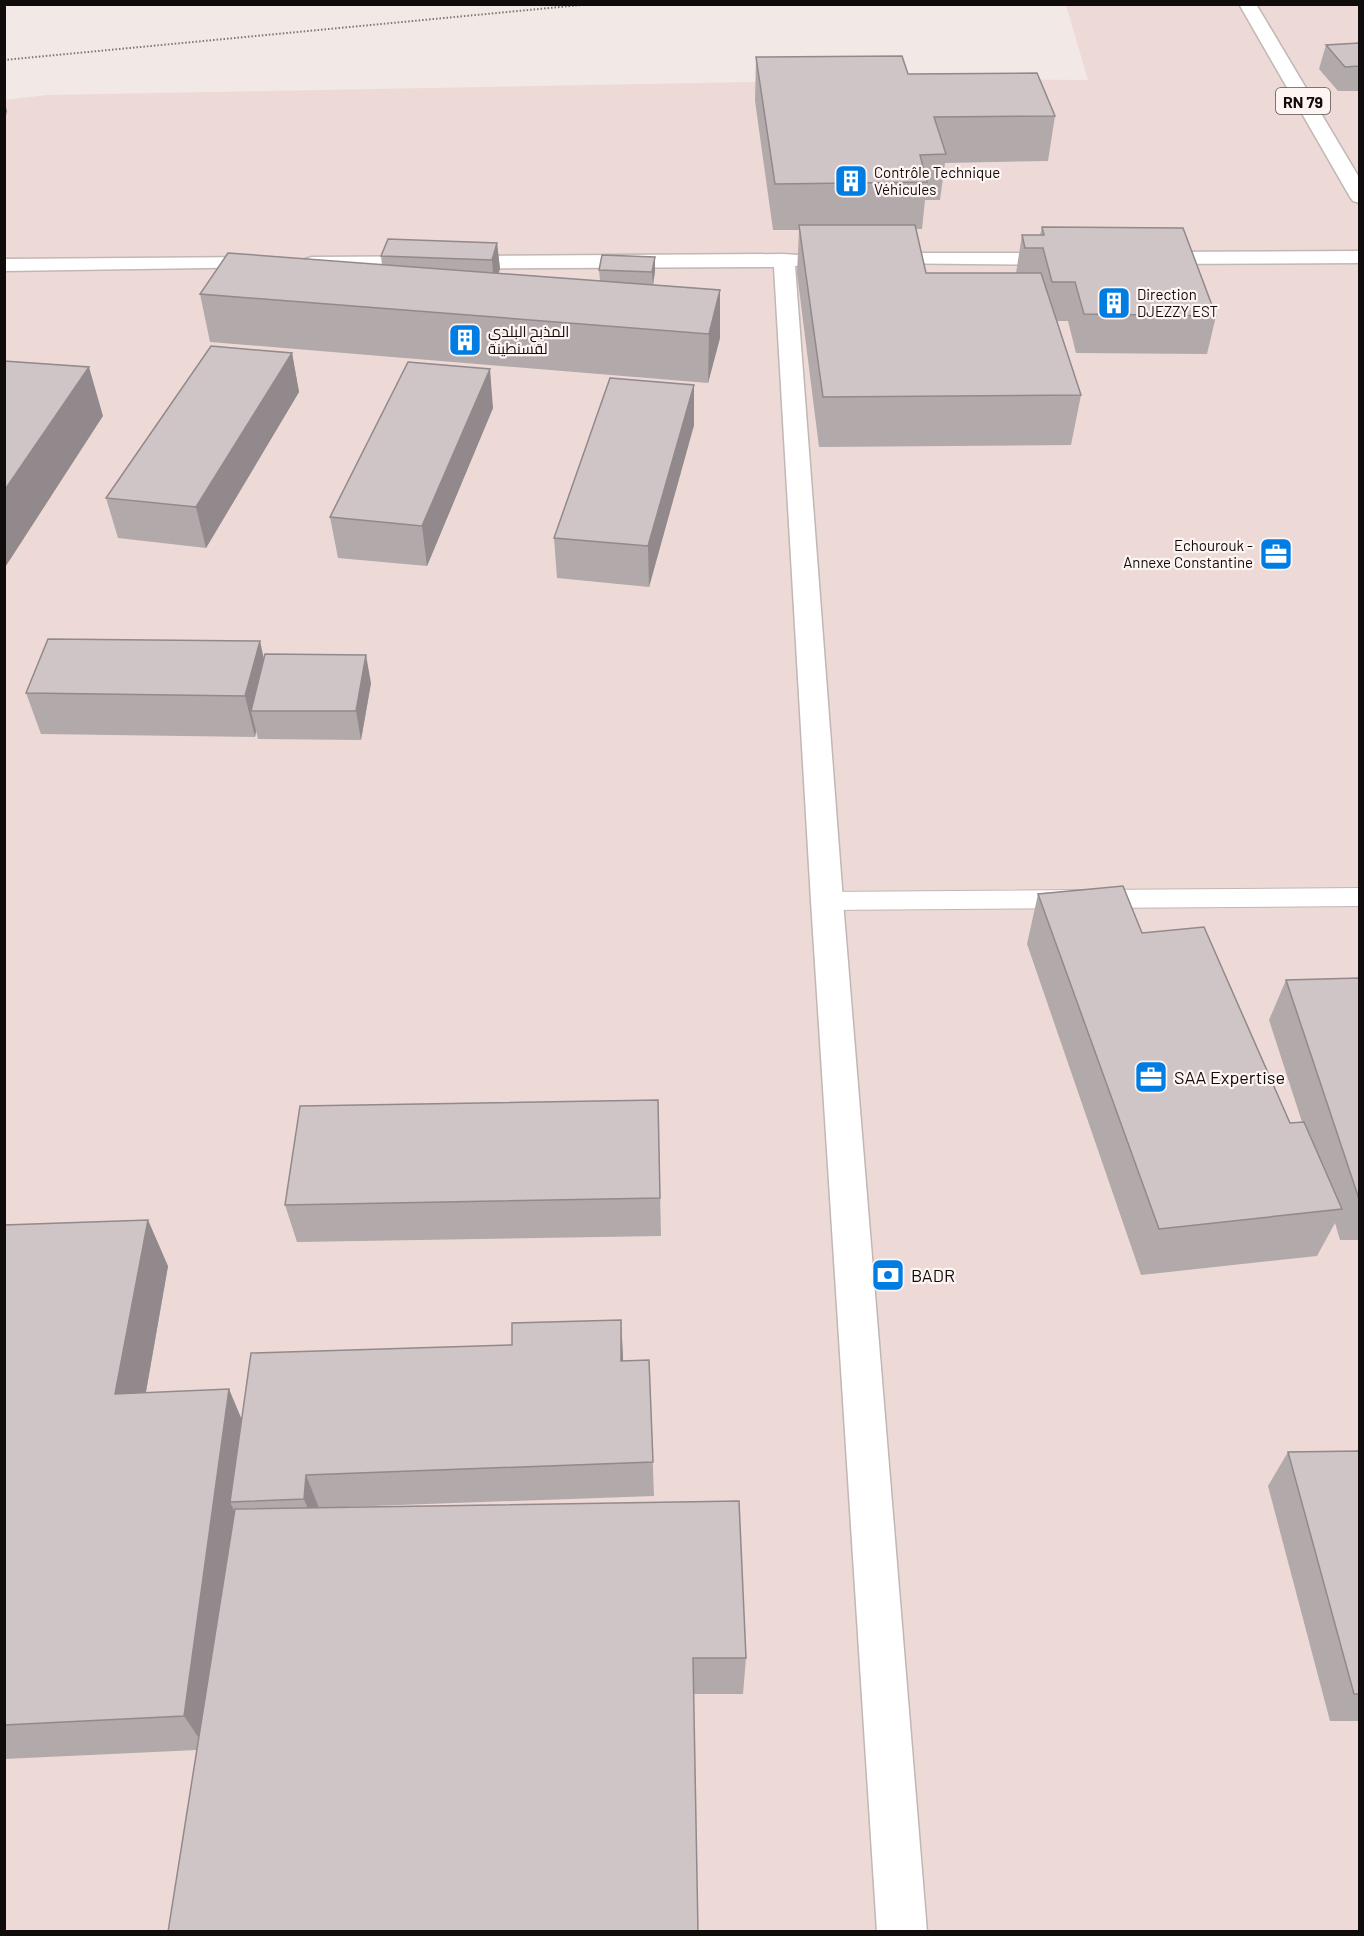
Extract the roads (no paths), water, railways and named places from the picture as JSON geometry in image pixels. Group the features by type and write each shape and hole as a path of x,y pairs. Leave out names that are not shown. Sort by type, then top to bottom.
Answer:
{"main road":[{"name":"RN 79","path":"1247,4 1359,197"},
{"path":"1132,258 1359,257"},
{"path":"856,259 1084,258"},
{"path":"4,265 832,259"},
{"path":"784,260 827,901 902,1932"}],"lane":[{"path":"827,901 1359,897"}],"place":[{"name":"Contrôle Technique Véhicules","path":"851,181"},
{"name":"Direction DJEZZY EST","path":"1114,303"},
{"name":"المذبح البلدي لقسنطينة","path":"465,340"},
{"name":"Echourouk - Annexe Constantine","path":"1276,554"},
{"name":"SAA Expertise","path":"1151,1077"},
{"name":"BADR","path":"888,1275"}]}
